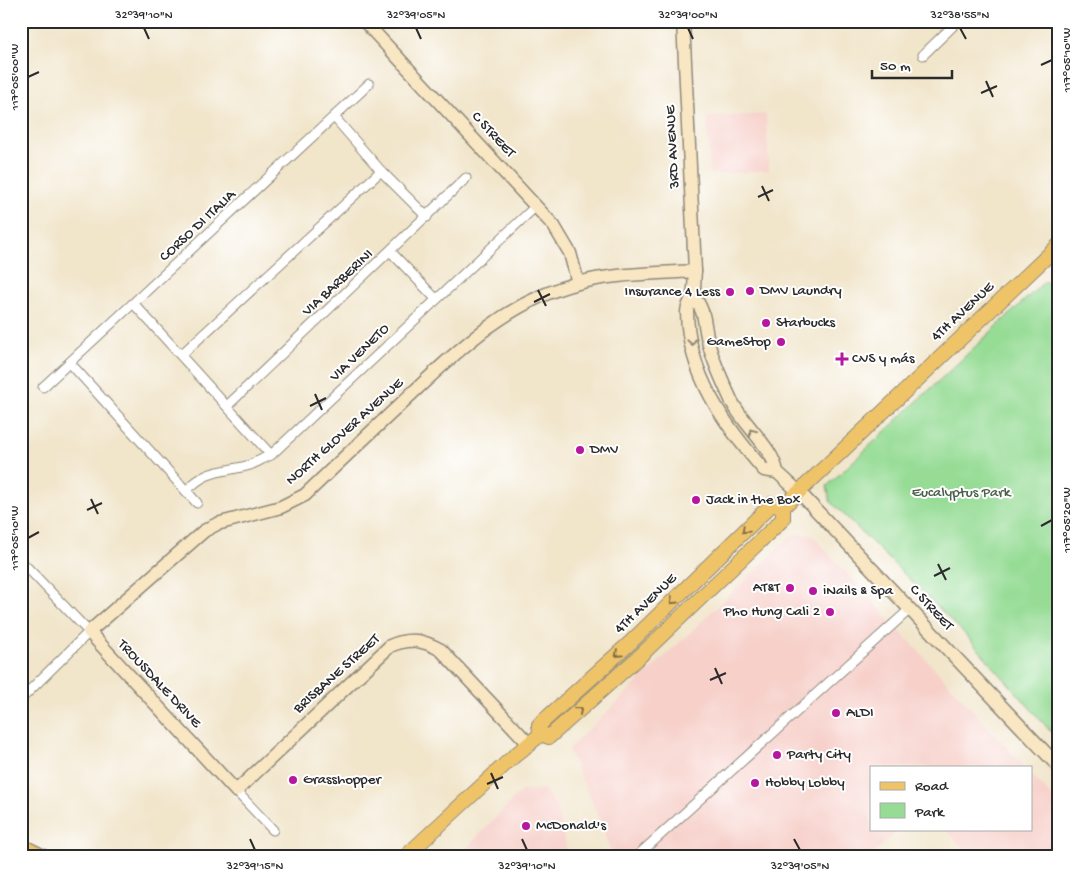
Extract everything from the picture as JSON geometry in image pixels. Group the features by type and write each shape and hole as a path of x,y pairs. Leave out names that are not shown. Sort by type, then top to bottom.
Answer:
{"highway":[{"path":"21,847 41,857"}],"main road":[{"name":"4TH AVENUE","path":"405,857 505,764 530,745 541,734 539,725 631,642 772,504 782,507 800,493 925,370 1059,245"}],"street":[{"name":"C STREET","path":"364,21 554,226 566,244 574,263 578,283"},
{"name":"3RD AVENUE","path":"683,21 694,271"},
{"path":"923,55 958,21"},
{"name":"CORSO DI ITALIA","path":"43,387 335,118 369,84"},
{"path":"335,118 381,171 427,216"},
{"path":"181,355 381,171"},
{"name":"VIA BARBERINI","path":"227,406 391,252 466,178"},
{"name":"VIA VENETO","path":"186,491 210,473 251,464 271,455 536,206"},
{"path":"391,252 436,299"},
{"name":"C STREET","path":"694,271 693,294 687,310 694,354 708,392 720,414 764,470 777,472 800,493 1059,767"},
{"name":"NORTH GLOVER AVENUE","path":"21,699 89,632 204,531 217,524 282,507 305,495 467,342 509,312 540,297 578,283 633,275 694,271"},
{"name":"C STREET","path":"693,294 703,309 709,346 732,401 741,417 775,460 777,472"},
{"path":"134,304 271,455"},
{"path":"70,364 197,503"},
{"name":"TROUSDALE DRIVE","path":"21,561 273,830"},
{"path":"636,857 910,609"},
{"name":"BRISBANE STREET","path":"236,791 390,646 408,640 428,643 441,650 530,745"}],"shaded area":[{"path":"766,114 769,170 710,175 707,117"},
{"path":"811,534 1024,766 870,766 870,830 898,830 870,857 617,857 608,846 601,822 568,749 792,535"},
{"path":"1032,775 1059,804 1059,835 1037,857 972,857 946,830 1032,830"},
{"path":"544,789 557,809 567,852 572,857 458,857 521,791"},
{"path":"1059,835 1059,857 1037,857"}],"green space":[{"name":"Eucalyptus Park","path":"1045,281 1059,296 1059,741 964,633 830,501 827,486"}],"place":[{"name":"DMV Laundry","path":"750,291"},
{"name":"Insurance 4 Less","path":"730,292"},
{"name":"Starbucks","path":"766,323"},
{"name":"GameStop","path":"781,342"},
{"name":"CVS y más","path":"842,359"},
{"name":"DMV","path":"580,450"},
{"name":"Jack in the Box","path":"696,500"},
{"name":"AT&T","path":"790,588"},
{"name":"iNails & Spa","path":"813,591"},
{"name":"Pho Hung Cali 2","path":"830,612"},
{"name":"ALDI","path":"836,713"},
{"name":"Party City","path":"777,755"},
{"name":"Grasshopper","path":"293,780"},
{"name":"Hobby Lobby","path":"755,783"},
{"name":"McDonald's","path":"526,826"}]}
